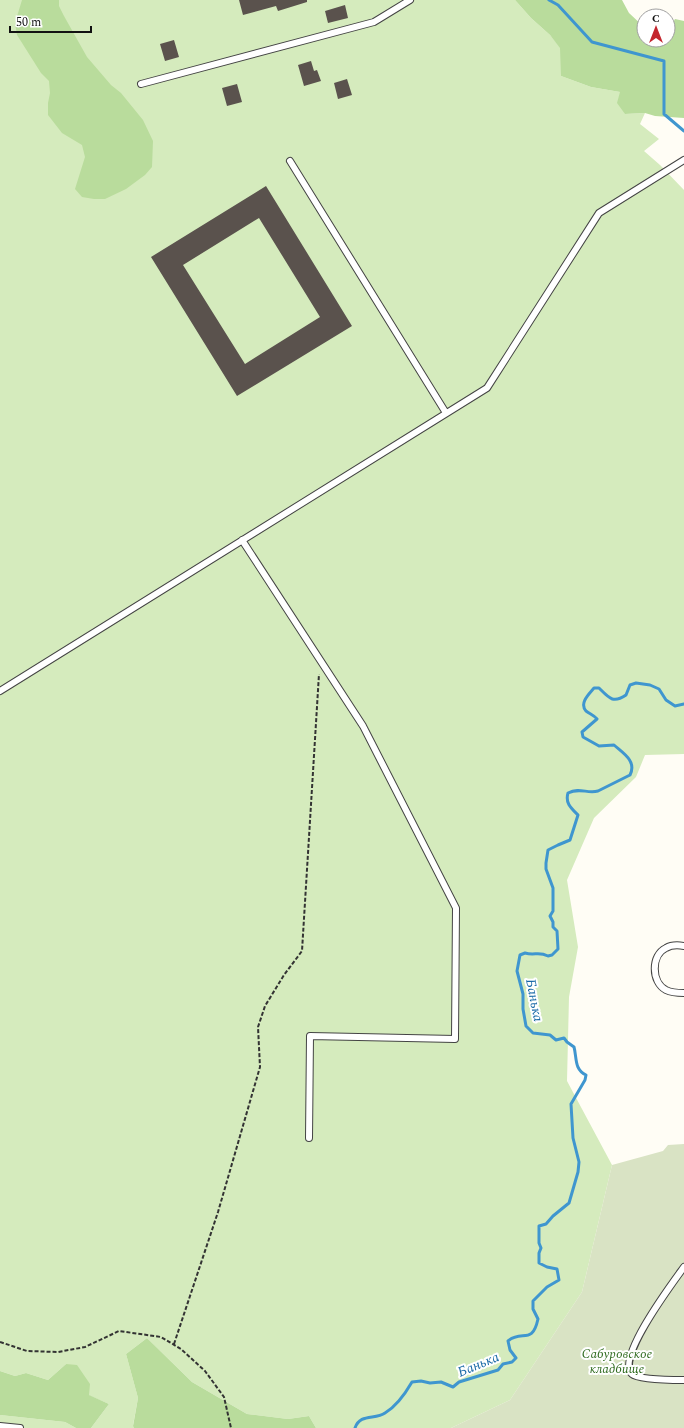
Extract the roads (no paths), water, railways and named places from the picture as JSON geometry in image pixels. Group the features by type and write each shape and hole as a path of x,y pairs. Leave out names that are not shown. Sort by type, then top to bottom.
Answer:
{"lane":[{"path":"142,84 374,22 408,0"},
{"path":"0,692 487,388 599,214 684,160"},
{"path":"290,161 446,413"},
{"path":"242,540 363,726 456,908 455,1039 310,1036 309,1138"},
{"path":"684,946 674,945 660,952 655,966 655,975 658,983 666,990 684,993"},
{"path":"684,1267 657,1304 637,1339 631,1354 630,1366 630,1372 634,1376 641,1378 684,1380"},
{"path":"0,1426 20,1428"}],"waterway":[{"name":"Банька","path":"549,0 558,5 592,42 664,61 664,114 684,131"},
{"name":"Банька","path":"355,1428 360,1420 381,1415 393,1407 407,1391 412,1382 441,1382 453,1387 459,1382 498,1370 503,1364 512,1362 516,1358 510,1350 508,1341 518,1336 530,1335 533,1332 538,1319 533,1309 533,1301 547,1287 559,1280 557,1269 547,1267 539,1263 539,1253 541,1248 539,1243 539,1226 546,1224 569,1203 578,1172 579,1162 573,1138 571,1104 585,1080 586,1075 579,1070 574,1047 564,1038 556,1040 550,1035 533,1033 526,1026 523,1009 523,994 517,971 520,955 525,953 542,954 548,956 552,955 558,949 557,931 553,927 553,922 550,916 553,911 553,888 546,869 546,863 548,850 570,840 578,815 568,803 568,793 572,791 598,791 630,775 632,770 632,766 628,758 614,745 599,746 583,737 582,732 597,719 584,708 584,702 587,696 594,688 599,688 611,699 622,698 626,695 630,685 636,683 650,685 659,689 666,700 675,706 684,704"}],"park label":[{"name":"Сабуровское кладбище","path":"617,1360"}]}
